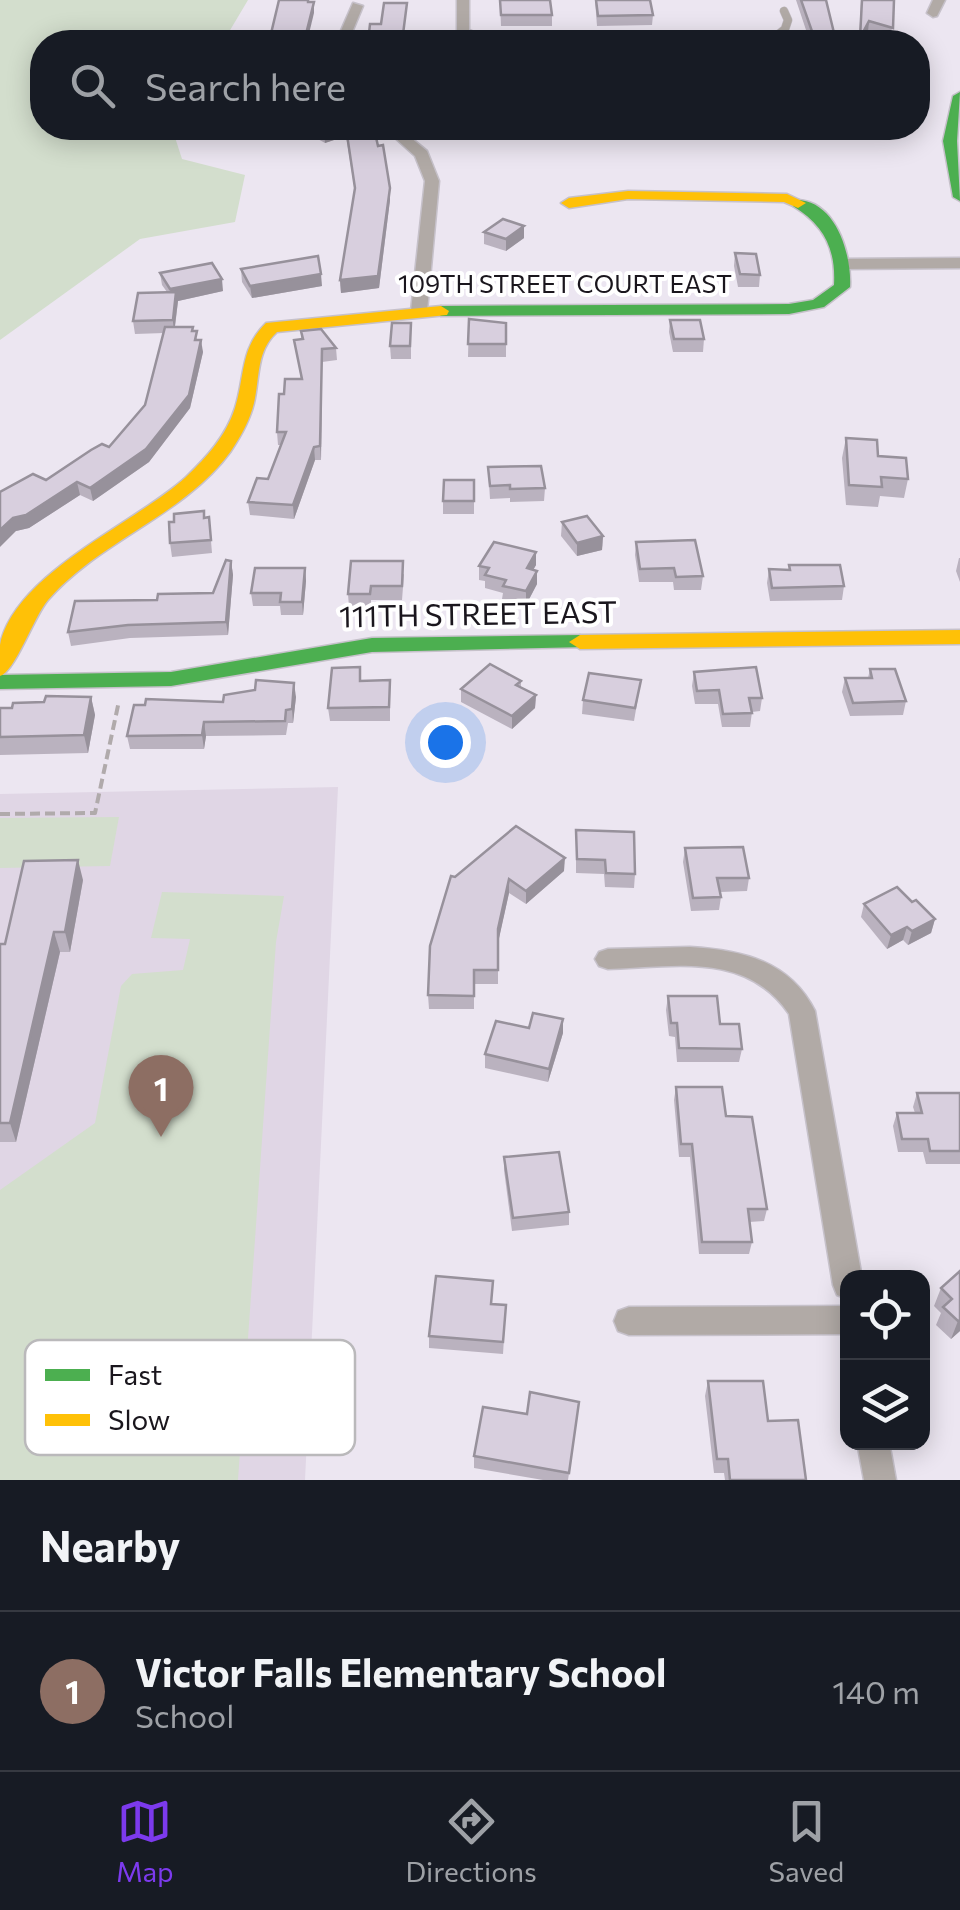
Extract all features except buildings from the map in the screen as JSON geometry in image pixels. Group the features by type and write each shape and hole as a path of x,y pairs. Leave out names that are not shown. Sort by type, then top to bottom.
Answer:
{"street":[{"path":"461,30 463,0"},
{"path":"345,30 357,6"},
{"path":"960,96 950,141 960,197"},
{"path":"405,140 422,154 432,181 419,311"},
{"path":"568,203 628,195 787,198 822,214 830,224 843,264 960,262"},
{"name":"109TH STREET COURT EAST","path":"0,669 9,643 42,594 93,549 183,491 224,446 245,402 253,349 260,334 272,327 419,311 789,309 818,304 838,292 844,279 843,264"},
{"name":"111TH STREET EAST","path":"0,682 159,680 234,669 326,648 372,644 960,637"},
{"path":"608,959 736,960 758,966 792,990 802,1011 845,1270"},
{"path":"630,1321 840,1320"},
{"path":"875,1450 880,1480"}],"lane":[{"path":"784,10 788,20 784,30"}],"path":[{"path":"0,814 96,813 120,691"}],"shaded area":[{"path":"338,787 312,1340 25,1340 25,1455 306,1455 305,1480 0,1480 0,794"}],"green space":[{"path":"0,0 248,0 230,30 30,30 30,140 176,140 182,159 245,175 235,222 140,239 0,340"},
{"path":"119,817 110,866 0,868 0,818"},
{"path":"162,892 284,896 276,942 248,1340 25,1340 25,1455 240,1455 238,1480 0,1480 0,1190 95,1123 121,986 132,974 183,970 190,939 151,938"}],"traffic: fast":[{"path":"960,96 950,141 960,197"},
{"path":"441,311 789,309 818,304 842,287 842,260 828,227 798,203"},
{"path":"0,682 171,679 372,645 580,642"}],"traffic: slow":[{"path":"569,203 628,195 787,198 798,203"},
{"path":"0,669 28,612 60,576 171,499 217,457 242,412 254,352 272,327 441,311"},
{"path":"580,642 960,637"}],"place":[{"name":"Victor Falls Elementary School","path":"161,1137"}]}
